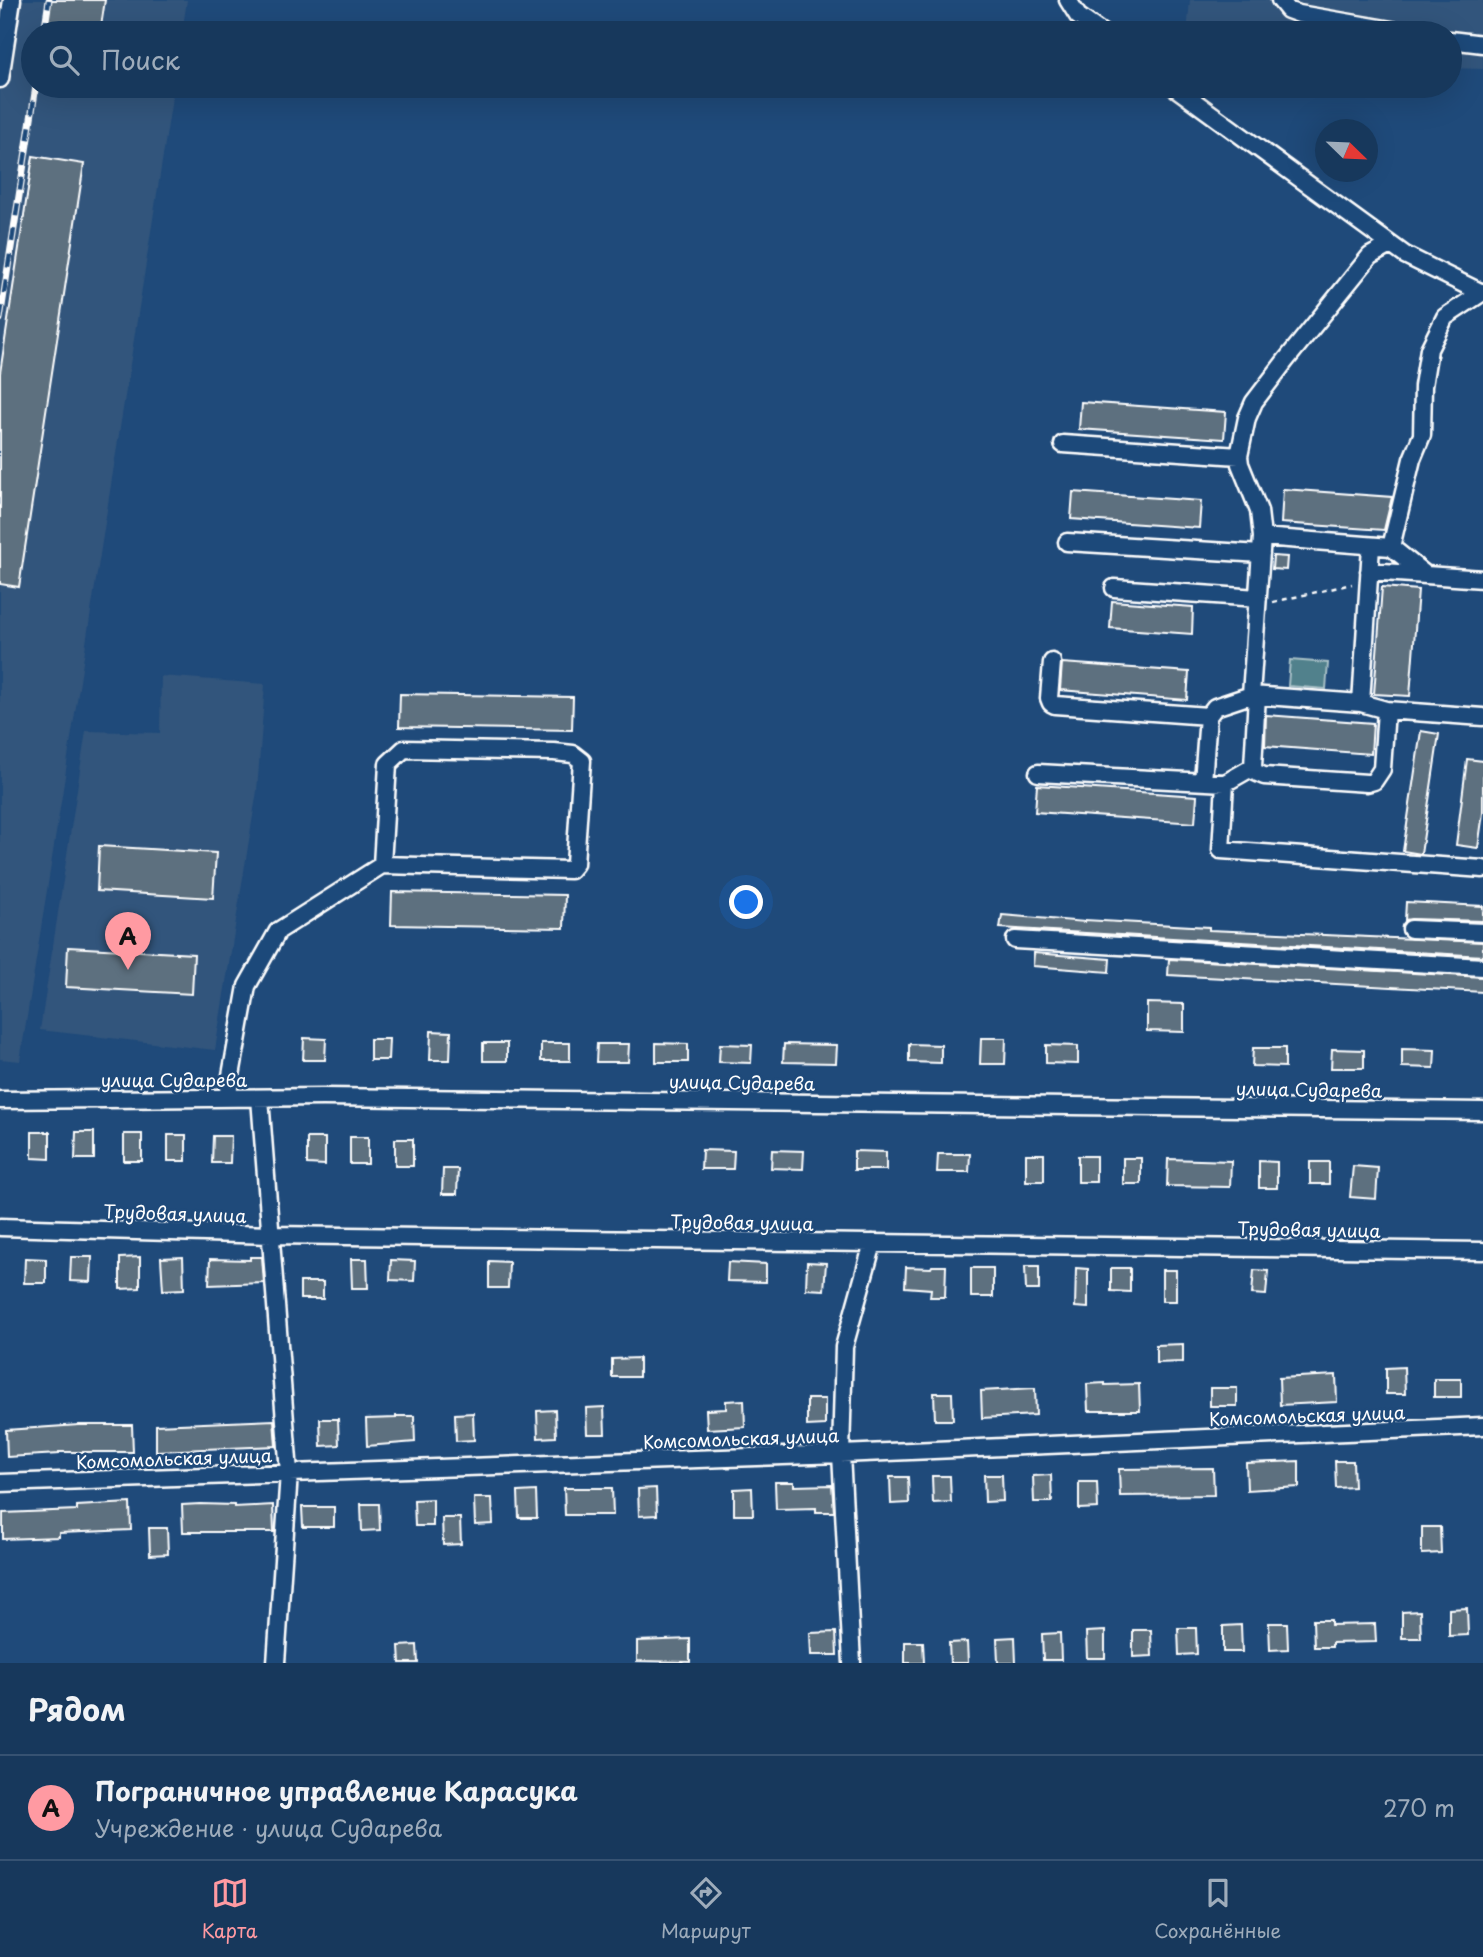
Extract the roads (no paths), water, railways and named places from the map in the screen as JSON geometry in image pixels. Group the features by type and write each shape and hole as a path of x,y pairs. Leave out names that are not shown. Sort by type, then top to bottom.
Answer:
{"street":[{"path":"0,79 12,0"},
{"path":"1068,0 1078,16 1085,21"},
{"path":"1280,0 1287,10 1340,21"},
{"path":"1462,41 1483,44"},
{"path":"1190,98 1405,255 1482,292"},
{"path":"1386,710 1382,769 1374,781 1367,783 1264,776 1255,772 1254,695 1262,537 1259,511 1242,471 1239,456 1243,431 1254,402 1370,256 1390,245"},
{"path":"1391,547 1412,459 1422,435 1423,386 1429,349 1445,317 1482,292"},
{"path":"1063,444 1239,456"},
{"path":"1262,537 1391,547 1426,575"},
{"path":"1067,542 1261,554"},
{"path":"1361,703 1371,545"},
{"path":"1369,576 1426,575 1483,579"},
{"path":"1114,588 1258,602"},
{"path":"1052,662 1049,698 1055,705 1208,716"},
{"path":"1203,782 1208,716 1215,707 1254,695 1361,703 1386,710 1483,717"},
{"path":"227,1098 247,986 278,931 382,865 570,870 575,864 582,761 573,754 554,752 404,749 388,764 382,865"},
{"path":"1038,772 1225,783 1253,767"},
{"path":"1225,783 1221,850 1483,869"},
{"path":"1411,929 1483,932"},
{"path":"1015,940 1483,967"},
{"path":"260,1098 289,1473 276,1663"},
{"name":"улица Сударева","path":"0,1100 260,1098 1483,1111"},
{"name":"Трудовая улица","path":"0,1227 271,1234 1483,1251"},
{"path":"852,1663 841,1454 844,1347 873,1243"},
{"name":"Комсомольская улица","path":"0,1483 841,1454 1483,1426"}],"railway":[{"path":"46,21 49,0"},
{"path":"0,319 34,98"}],"place":[{"name":"Пограничное управление Карасука","path":"128,970"}]}
